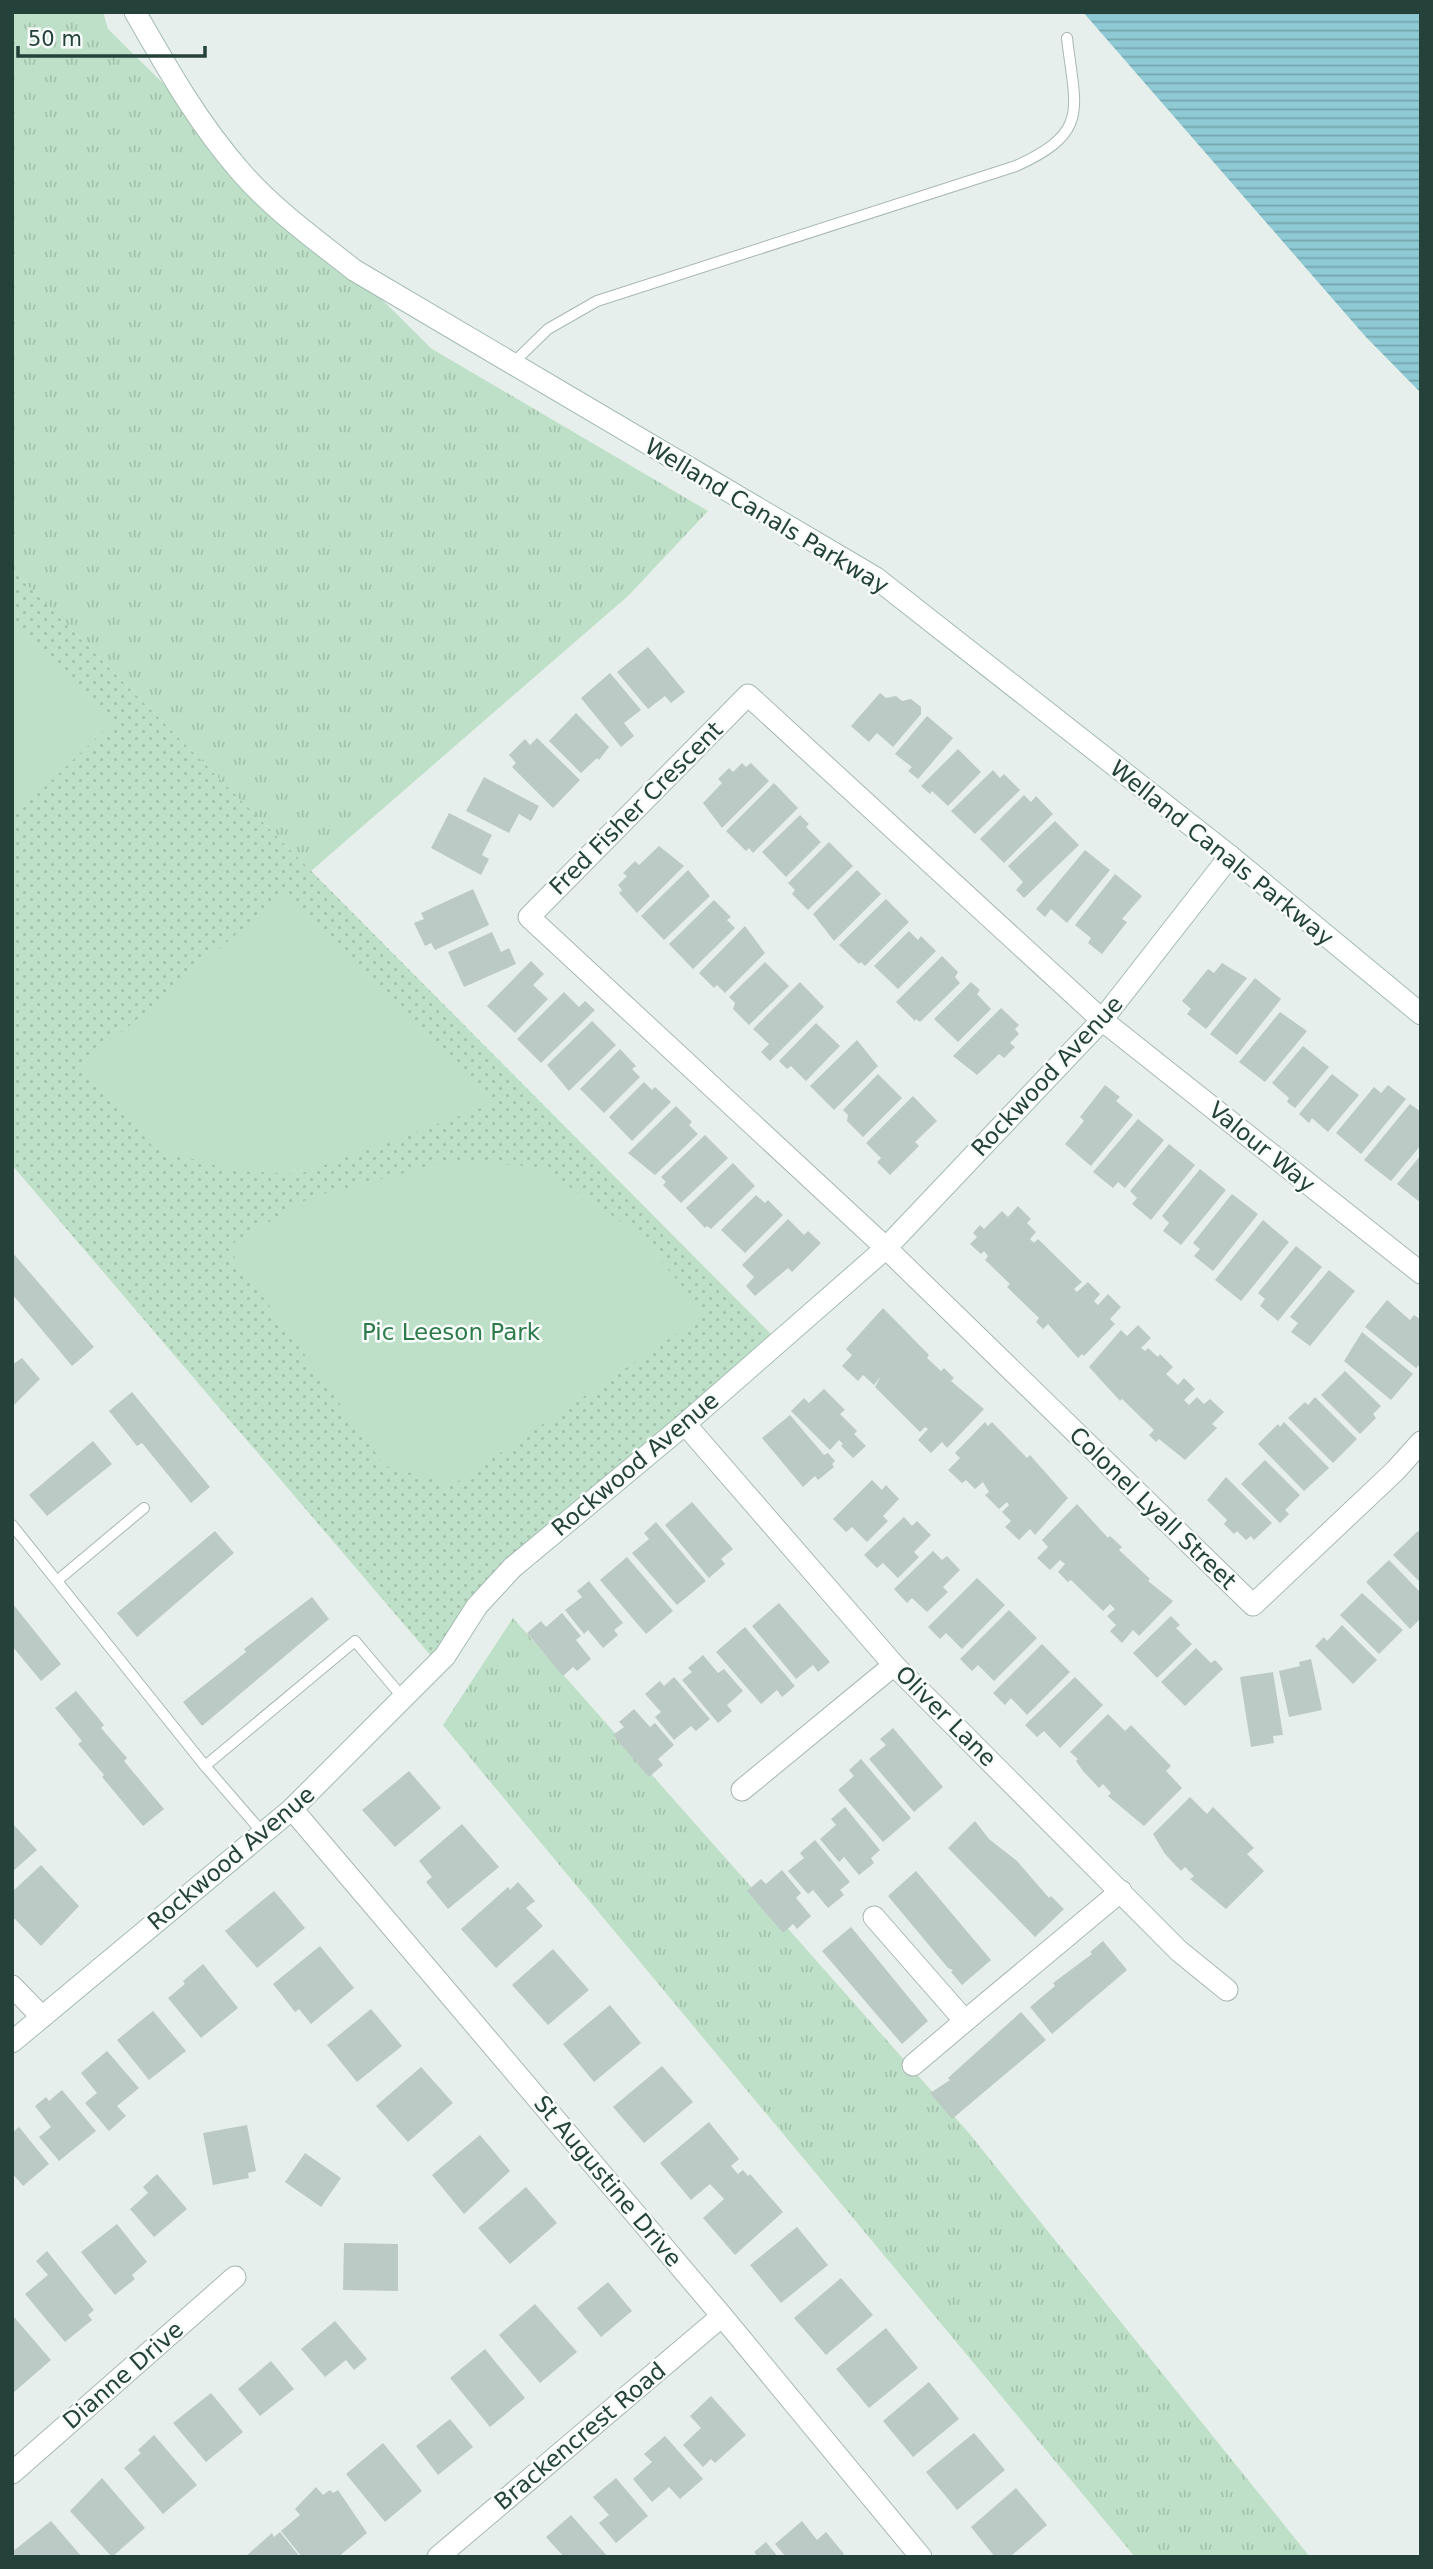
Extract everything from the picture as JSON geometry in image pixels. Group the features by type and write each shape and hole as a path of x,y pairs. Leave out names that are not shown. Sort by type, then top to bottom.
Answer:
{"street":[{"name":"Welland Canals Parkway","path":"135,12 187,102 242,173 296,225 354,270 876,578 1230,856 1421,1014"},
{"name":"Fred Fisher Crescent","path":"886,1248 529,916 747,695 1102,1020"},
{"name":"Rockwood Avenue","path":"12,2042 292,1809 445,1656 477,1606 512,1568 685,1424 886,1248 1102,1020 1230,856"},
{"name":"Valour Way","path":"1102,1020 1421,1273"},
{"name":"Colonel Lyall Street","path":"886,1248 1253,1605 1395,1471 1421,1442"},
{"name":"Oliver Lane","path":"685,1424 894,1665 1179,1951 1227,1990"},
{"path":"742,1790 894,1665"},
{"name":"St Augustine Drive","path":"292,1809 722,2316 921,2557"},
{"path":"913,2065 1121,1892"},
{"path":"874,1917 965,2021"},
{"path":"12,1986 42,2017"},
{"name":"Dianne Drive","path":"12,2473 234,2277"},
{"name":"Brackencrest Road","path":"438,2557 722,2316"}],"lane":[{"path":"513,363 548,329 597,301 1016,166 1040,155 1063,139 1075,112 1067,38"},
{"path":"58,1580 144,1508"},
{"path":"12,1525 205,1766 262,1832"},
{"path":"205,1766 355,1641 404,1699"}],"green space":[{"path":"12,12 103,12 108,29 432,349 708,511 628,596 311,871 12,570"},
{"name":"Pic Leeson Park","path":"12,570 781,1344 431,1656 12,1165"},
{"path":"12,620 111,724 12,818"},
{"path":"282,895 492,1104 300,1174 236,1171 155,1149 81,1067"},
{"path":"451,1161 540,1167 635,1231 706,1314 453,1485 385,1466 227,1247 311,1197"},
{"path":"513,1618 968,2132 1310,2557 1135,2557 443,1725"}],"water":[{"path":"1083,12 1421,12 1421,393 1365,336"}],"building":[{"path":"648,647 685,692 671,703 665,696 648,709 617,672"},
{"path":"610,673 641,710 624,723 634,736 621,747 581,698"},
{"path":"880,693 886,698 896,696 902,701 911,699 921,707 921,714 893,747 877,733 869,742 851,726"},
{"path":"576,713 609,747 599,760 597,758 581,773 549,741"},
{"path":"927,716 953,738 918,779 908,771 912,767 895,754"},
{"path":"537,738 580,780 553,808 512,767 516,763 509,755 525,739 530,745"},
{"path":"958,749 981,772 948,806 932,791 930,794 921,786"},
{"path":"742,763 746,767 751,763 769,781 722,828 703,803 722,783 718,779 729,768 733,772"},
{"path":"993,770 1000,778 1004,774 1020,790 975,834 951,811"},
{"path":"484,777 539,806 531,821 519,814 509,833 466,811"},
{"path":"774,783 798,808 753,853 749,848 746,851 726,831"},
{"path":"1024,795 1031,802 1036,796 1053,814 1004,863 980,839"},
{"path":"449,813 492,835 482,855 489,859 481,875 431,848"},
{"path":"800,815 809,824 806,827 821,842 786,877 762,852"},
{"path":"1055,821 1079,845 1024,898 1016,890 1023,882 1008,866"},
{"path":"829,842 853,866 808,910 792,894 795,890 788,883"},
{"path":"659,846 684,866 637,913 619,893 622,890 618,885 627,876 623,873 635,861 639,865"},
{"path":"1085,850 1110,870 1067,923 1051,909 1045,917 1036,909"},
{"path":"688,870 710,896 664,940 641,916"},
{"path":"857,870 881,894 834,941 813,914"},
{"path":"1115,874 1142,896 1122,919 1127,922 1102,954 1088,943 1091,938 1075,925"},
{"path":"473,889 489,925 435,950 431,943 425,946 414,923 424,919 421,913"},
{"path":"886,899 909,922 865,966 861,962 859,964 839,945"},
{"path":"714,900 731,917 727,920 735,928 693,969 669,944"},
{"path":"745,926 765,953 725,993 717,985 714,988 699,973"},
{"path":"909,931 918,940 921,936 936,951 898,989 874,966"},
{"path":"492,932 501,952 509,948 516,964 464,987 448,952"},
{"path":"942,956 958,972 955,977 960,983 920,1022 916,1019 915,1021 896,1002"},
{"path":"531,961 544,974 533,985 548,999 515,1033 487,1006"},
{"path":"765,962 789,986 749,1025 733,1009 735,1003 729,997"},
{"path":"1222,963 1247,978 1206,1029 1187,1014 1191,1009 1182,1001 1208,969 1214,973"},
{"path":"1255,978 1281,999 1237,1055 1210,1034"},
{"path":"800,982 824,1007 770,1061 761,1052 769,1044 753,1029"},
{"path":"971,982 980,990 977,994 991,1009 958,1042 934,1019"},
{"path":"564,992 579,1007 585,1001 595,1010 541,1063 517,1039"},
{"path":"1001,1008 1019,1025 1015,1029 1019,1034 1010,1043 1015,1047 1004,1058 999,1054 977,1075 953,1056"},
{"path":"1280,1012 1307,1031 1265,1082 1239,1062"},
{"path":"592,1021 616,1045 569,1091 547,1065"},
{"path":"816,1023 840,1046 806,1081 791,1066 787,1069 779,1061"},
{"path":"857,1040 878,1066 834,1110 810,1086"},
{"path":"1303,1046 1329,1067 1295,1108 1287,1102 1289,1098 1272,1083"},
{"path":"620,1049 636,1066 632,1069 640,1077 604,1113 580,1089"},
{"path":"878,1074 902,1098 863,1137 847,1121 848,1115 843,1110"},
{"path":"1332,1074 1359,1095 1328,1132 1312,1118 1309,1123 1299,1114"},
{"path":"644,1082 652,1090 655,1087 671,1102 632,1141 609,1117"},
{"path":"1105,1085 1120,1097 1116,1101 1133,1115 1091,1166 1065,1144 1084,1121 1080,1117"},
{"path":"1388,1085 1406,1099 1361,1154 1336,1133 1374,1087 1381,1093"},
{"path":"913,1096 937,1121 915,1142 919,1146 890,1175 877,1162 881,1158 866,1143"},
{"path":"1410,1104 1421,1112 1421,1145 1391,1181 1364,1160"},
{"path":"676,1106 692,1122 689,1125 698,1134 655,1175 628,1153"},
{"path":"1138,1119 1164,1140 1125,1188 1118,1182 1113,1188 1093,1172"},
{"path":"705,1135 728,1158 681,1203 663,1185 666,1182 661,1177"},
{"path":"1169,1144 1195,1165 1151,1220 1132,1204 1137,1198 1130,1191"},
{"path":"1421,1155 1421,1203 1397,1184"},
{"path":"733,1163 755,1186 711,1229 707,1226 705,1228 686,1208"},
{"path":"1200,1169 1226,1190 1181,1245 1163,1231 1169,1223 1162,1216"},
{"path":"1232,1194 1258,1214 1213,1271 1194,1256 1200,1249 1193,1243"},
{"path":"756,1195 765,1203 768,1200 783,1215 745,1253 721,1230"},
{"path":"1018,1206 1031,1219 1027,1223 1036,1232 1030,1239 1034,1243 1038,1239 1082,1282 1074,1289 1077,1292 1088,1282 1100,1294 1094,1301 1098,1305 1108,1294 1121,1307 1110,1319 1115,1324 1084,1356 1082,1354 1078,1358 1048,1324 1043,1329 1036,1322 1039,1318 1007,1287 1010,1284 985,1260 988,1256 984,1251 981,1254 970,1244 977,1237 973,1233 980,1225 984,1229 1002,1211 1008,1217"},
{"path":"788,1219 804,1235 808,1231 821,1243 792,1272 788,1268 755,1296 746,1286 754,1277 742,1265"},
{"path":"1263,1220 1289,1242 1241,1301 1215,1280"},
{"path":"1296,1246 1322,1267 1278,1321 1260,1306 1265,1299 1258,1293"},
{"path":"12,1252 94,1347 72,1366 12,1294"},
{"path":"1329,1270 1355,1291 1310,1346 1291,1332 1298,1323 1290,1317"},
{"path":"1387,1300 1410,1320 1414,1315 1421,1320 1421,1363 1416,1368 1365,1327"},
{"path":"883,1308 929,1355 927,1358 941,1371 944,1368 954,1378 951,1381 984,1409 947,1448 942,1442 931,1453 918,1440 928,1429 925,1427 920,1432 875,1387 881,1376 874,1385 863,1375 858,1381 842,1366 852,1355 846,1349"},
{"path":"1138,1325 1151,1338 1141,1348 1145,1351 1148,1348 1158,1357 1160,1354 1173,1367 1166,1374 1178,1385 1184,1378 1195,1389 1184,1400 1189,1405 1197,1397 1204,1404 1210,1399 1224,1412 1212,1424 1217,1428 1185,1460 1159,1439 1156,1442 1149,1435 1154,1430 1122,1399 1120,1401 1089,1367 1121,1330 1127,1336"},
{"path":"1362,1332 1413,1374 1391,1400 1344,1361"},
{"path":"22,1358 40,1379 12,1407 12,1365"},
{"path":"1345,1371 1381,1406 1373,1414 1376,1418 1360,1434 1321,1395"},
{"path":"824,1389 845,1410 840,1414 857,1431 854,1434 866,1446 853,1458 841,1446 843,1444 839,1440 830,1450 791,1411 804,1398 809,1403"},
{"path":"132,1392 210,1487 191,1503 142,1443 137,1446 109,1411"},
{"path":"1315,1397 1357,1439 1333,1463 1288,1418 1305,1402 1308,1405"},
{"path":"790,1415 824,1455 828,1453 835,1461 832,1464 834,1467 818,1480 815,1476 803,1487 762,1438"},
{"path":"985,1422 988,1426 992,1422 1027,1458 1030,1455 1068,1498 1035,1535 1030,1529 1019,1540 1005,1527 1011,1521 1002,1512 1009,1505 1007,1502 999,1509 985,1495 989,1492 983,1482 975,1489 966,1480 962,1483 948,1470 960,1458 955,1453"},
{"path":"1284,1422 1329,1468 1304,1491 1258,1444 1278,1424 1280,1427"},
{"path":"93,1441 112,1464 47,1516 29,1495"},
{"path":"1265,1460 1300,1495 1285,1510 1289,1514 1280,1523 1241,1484"},
{"path":"1226,1477 1272,1523 1254,1540 1251,1536 1246,1540 1237,1531 1234,1534 1224,1524 1227,1520 1207,1500"},
{"path":"872,1480 882,1490 886,1485 899,1499 883,1516 888,1521 867,1542 852,1527 846,1532 833,1519"},
{"path":"692,1502 733,1549 721,1559 725,1564 709,1578 665,1525"},
{"path":"1077,1504 1108,1538 1110,1536 1122,1547 1119,1550 1150,1579 1148,1581 1173,1601 1139,1636 1133,1630 1122,1643 1110,1631 1116,1625 1107,1616 1115,1609 1110,1604 1103,1611 1071,1580 1068,1582 1058,1572 1065,1564 1060,1560 1050,1570 1037,1558 1048,1547 1042,1540"},
{"path":"904,1517 912,1526 917,1521 931,1535 914,1552 919,1557 898,1578 883,1563 877,1568 864,1555"},
{"path":"656,1522 706,1581 677,1605 632,1553 649,1539 644,1533"},
{"path":"215,1531 234,1553 137,1637 117,1613"},
{"path":"1418,1531 1421,1534 1421,1583 1393,1555"},
{"path":"933,1551 942,1560 947,1556 960,1570 943,1587 948,1592 927,1612 912,1598 907,1603 894,1589"},
{"path":"627,1557 673,1611 646,1634 600,1580"},
{"path":"1389,1560 1421,1593 1421,1618 1410,1629 1366,1582"},
{"path":"977,1578 1005,1605 962,1649 946,1633 940,1639 928,1627"},
{"path":"589,1581 623,1623 614,1630 618,1635 603,1648 588,1630 584,1634 565,1610 582,1597 577,1591"},
{"path":"1362,1593 1403,1630 1379,1654 1340,1615"},
{"path":"312,1597 329,1619 202,1726 183,1702 246,1652 244,1649"},
{"path":"12,1603 61,1664 41,1681 12,1646"},
{"path":"779,1603 830,1662 818,1672 813,1665 796,1679 752,1626"},
{"path":"1009,1610 1037,1638 994,1681 978,1665 972,1671 960,1659"},
{"path":"562,1613 581,1636 576,1640 591,1659 577,1671 573,1667 563,1676 527,1633 541,1621 546,1627"},
{"path":"1171,1616 1180,1625 1176,1628 1192,1644 1157,1678 1133,1653"},
{"path":"1342,1625 1377,1660 1353,1684 1315,1646 1324,1637 1327,1641"},
{"path":"745,1627 795,1686 782,1697 777,1690 761,1704 716,1652"},
{"path":"1042,1644 1070,1672 1027,1715 1011,1698 1005,1705 993,1693"},
{"path":"1196,1648 1211,1663 1215,1660 1223,1669 1185,1706 1161,1682"},
{"path":"703,1655 718,1673 724,1669 743,1691 727,1705 732,1711 718,1723 682,1680 692,1672 688,1668"},
{"path":"1311,1659 1322,1710 1289,1717 1279,1671 1300,1666 1299,1662"},
{"path":"1273,1672 1283,1735 1273,1736 1274,1743 1251,1747 1240,1677"},
{"path":"674,1677 710,1719 696,1731 691,1726 674,1740 655,1717 661,1712 645,1694 660,1681 664,1686"},
{"path":"1075,1677 1103,1705 1060,1748 1044,1731 1037,1737 1025,1725"},
{"path":"76,1691 104,1725 101,1728 127,1758 124,1761 164,1809 143,1826 102,1777 104,1775 78,1744 82,1741 55,1708"},
{"path":"634,1709 650,1727 655,1723 674,1745 658,1759 663,1765 649,1777 613,1735 624,1727 619,1722"},
{"path":"1108,1714 1125,1731 1131,1725 1171,1766 1166,1771 1182,1788 1144,1826 1108,1796 1111,1793 1103,1784 1099,1788 1070,1752"},
{"path":"893,1728 943,1787 914,1812 869,1759 886,1745 880,1739"},
{"path":"861,1759 911,1818 883,1842 838,1790 854,1776 849,1770"},
{"path":"409,1771 441,1808 395,1847 362,1810"},
{"path":"1190,1797 1207,1814 1213,1807 1254,1848 1247,1854 1264,1871 1226,1909 1190,1879 1194,1876 1185,1867 1181,1871 1165,1854 1153,1834"},
{"path":"845,1807 880,1850 871,1858 874,1863 859,1875 844,1857 839,1862 820,1839 836,1825 831,1819"},
{"path":"975,1821 989,1839 1017,1861 1049,1898 1051,1896 1064,1909 1035,1937 948,1848"},
{"path":"12,1823 37,1850 12,1872"},
{"path":"462,1824 499,1867 448,1909 426,1882 432,1877 419,1861"},
{"path":"815,1840 850,1882 840,1890 844,1895 828,1908 813,1890 808,1894 788,1871 804,1858 800,1853"},
{"path":"41,1865 79,1906 41,1946 12,1916 12,1892"},
{"path":"782,1870 801,1893 796,1898 811,1916 797,1929 793,1924 783,1933 747,1891 761,1879 766,1884"},
{"path":"916,1871 991,1960 962,1985 951,1972 953,1970 948,1968 888,1896"},
{"path":"518,1882 535,1901 526,1908 543,1926 496,1968 461,1929 508,1887 510,1890"},
{"path":"274,1891 305,1928 257,1968 225,1931"},
{"path":"851,1927 928,2021 902,2044 822,1951"},
{"path":"1103,1941 1127,1970 1052,2034 1030,2007 1055,1986 1053,1983 1092,1954 1090,1952"},
{"path":"320,1946 354,1988 311,2024 299,2009 295,2012 273,1984"},
{"path":"553,1949 589,1990 548,2025 512,1985"},
{"path":"203,1964 238,2008 201,2038 168,1998"},
{"path":"610,2005 641,2043 594,2082 563,2044"},
{"path":"371,2009 402,2046 357,2082 327,2045"},
{"path":"153,2011 186,2051 149,2080 117,2040"},
{"path":"1021,2012 1046,2040 952,2119 930,2093 950,2080 948,2078"},
{"path":"107,2051 139,2088 117,2106 126,2116 109,2131 85,2103 97,2093 81,2073"},
{"path":"662,2066 693,2102 644,2143 613,2107"},
{"path":"421,2067 453,2103 408,2142 376,2106"},
{"path":"62,2090 96,2131 59,2161 39,2137 51,2127 35,2106 46,2097 49,2101"},
{"path":"709,2122 739,2159 731,2166 738,2174 743,2170 748,2176 750,2174 783,2212 735,2255 703,2218 724,2199 710,2184 691,2200 660,2163"},
{"path":"247,2125 256,2171 248,2173 249,2178 213,2185 203,2133"},
{"path":"19,2127 49,2164 23,2186 12,2173 12,2133"},
{"path":"480,2135 510,2171 464,2214 432,2175"},
{"path":"305,2153 341,2178 321,2207 285,2182"},
{"path":"157,2174 187,2209 154,2237 130,2209 148,2193 143,2187"},
{"path":"526,2187 557,2223 510,2264 478,2228"},
{"path":"117,2224 147,2262 132,2275 135,2279 115,2295 81,2252"},
{"path":"797,2227 828,2265 781,2303 750,2265"},
{"path":"344,2243 398,2244 398,2291 343,2290"},
{"path":"47,2251 94,2310 88,2315 92,2320 65,2342 25,2294 48,2275 36,2261"},
{"path":"841,2278 873,2315 826,2355 794,2318"},
{"path":"608,2282 632,2311 601,2337 577,2308"},
{"path":"535,2304 577,2352 540,2383 499,2335"},
{"path":"14,2317 51,2360 14,2392 12,2319"},
{"path":"335,2321 367,2359 354,2370 346,2360 325,2377 301,2349"},
{"path":"886,2328 918,2368 869,2408 836,2369"},
{"path":"485,2349 525,2398 490,2427 450,2378"},
{"path":"271,2361 294,2389 260,2416 238,2389"},
{"path":"929,2382 959,2419 913,2457 883,2421"},
{"path":"211,2393 243,2432 206,2462 173,2423"},
{"path":"711,2396 746,2435 715,2463 711,2459 703,2467 683,2445 701,2428 690,2416"},
{"path":"450,2419 473,2447 438,2475 416,2446"},
{"path":"974,2433 1005,2470 957,2510 926,2472"},
{"path":"154,2435 197,2485 163,2514 124,2468 141,2453 138,2450"},
{"path":"665,2436 703,2479 680,2499 669,2487 652,2502 633,2479 652,2462 644,2454"},
{"path":"383,2443 422,2491 385,2522 346,2474"},
{"path":"102,2478 145,2528 112,2557 70,2511"},
{"path":"616,2478 648,2516 616,2543 599,2523 609,2515 593,2497"},
{"path":"316,2487 323,2495 330,2490 333,2493 338,2490 367,2533 338,2557 302,2557 281,2531 300,2515 295,2509"},
{"path":"1016,2488 1047,2525 1010,2557 995,2557 971,2527"},
{"path":"571,2515 608,2557 564,2557 546,2537"},
{"path":"51,2521 82,2557 17,2557 12,2552"},
{"path":"802,2521 817,2540 826,2532 844,2554 841,2557 786,2557 775,2544"},
{"path":"280,2532 300,2557 245,2557 272,2533 274,2537"},
{"path":"766,2542 778,2557 758,2557 754,2552"}]}
